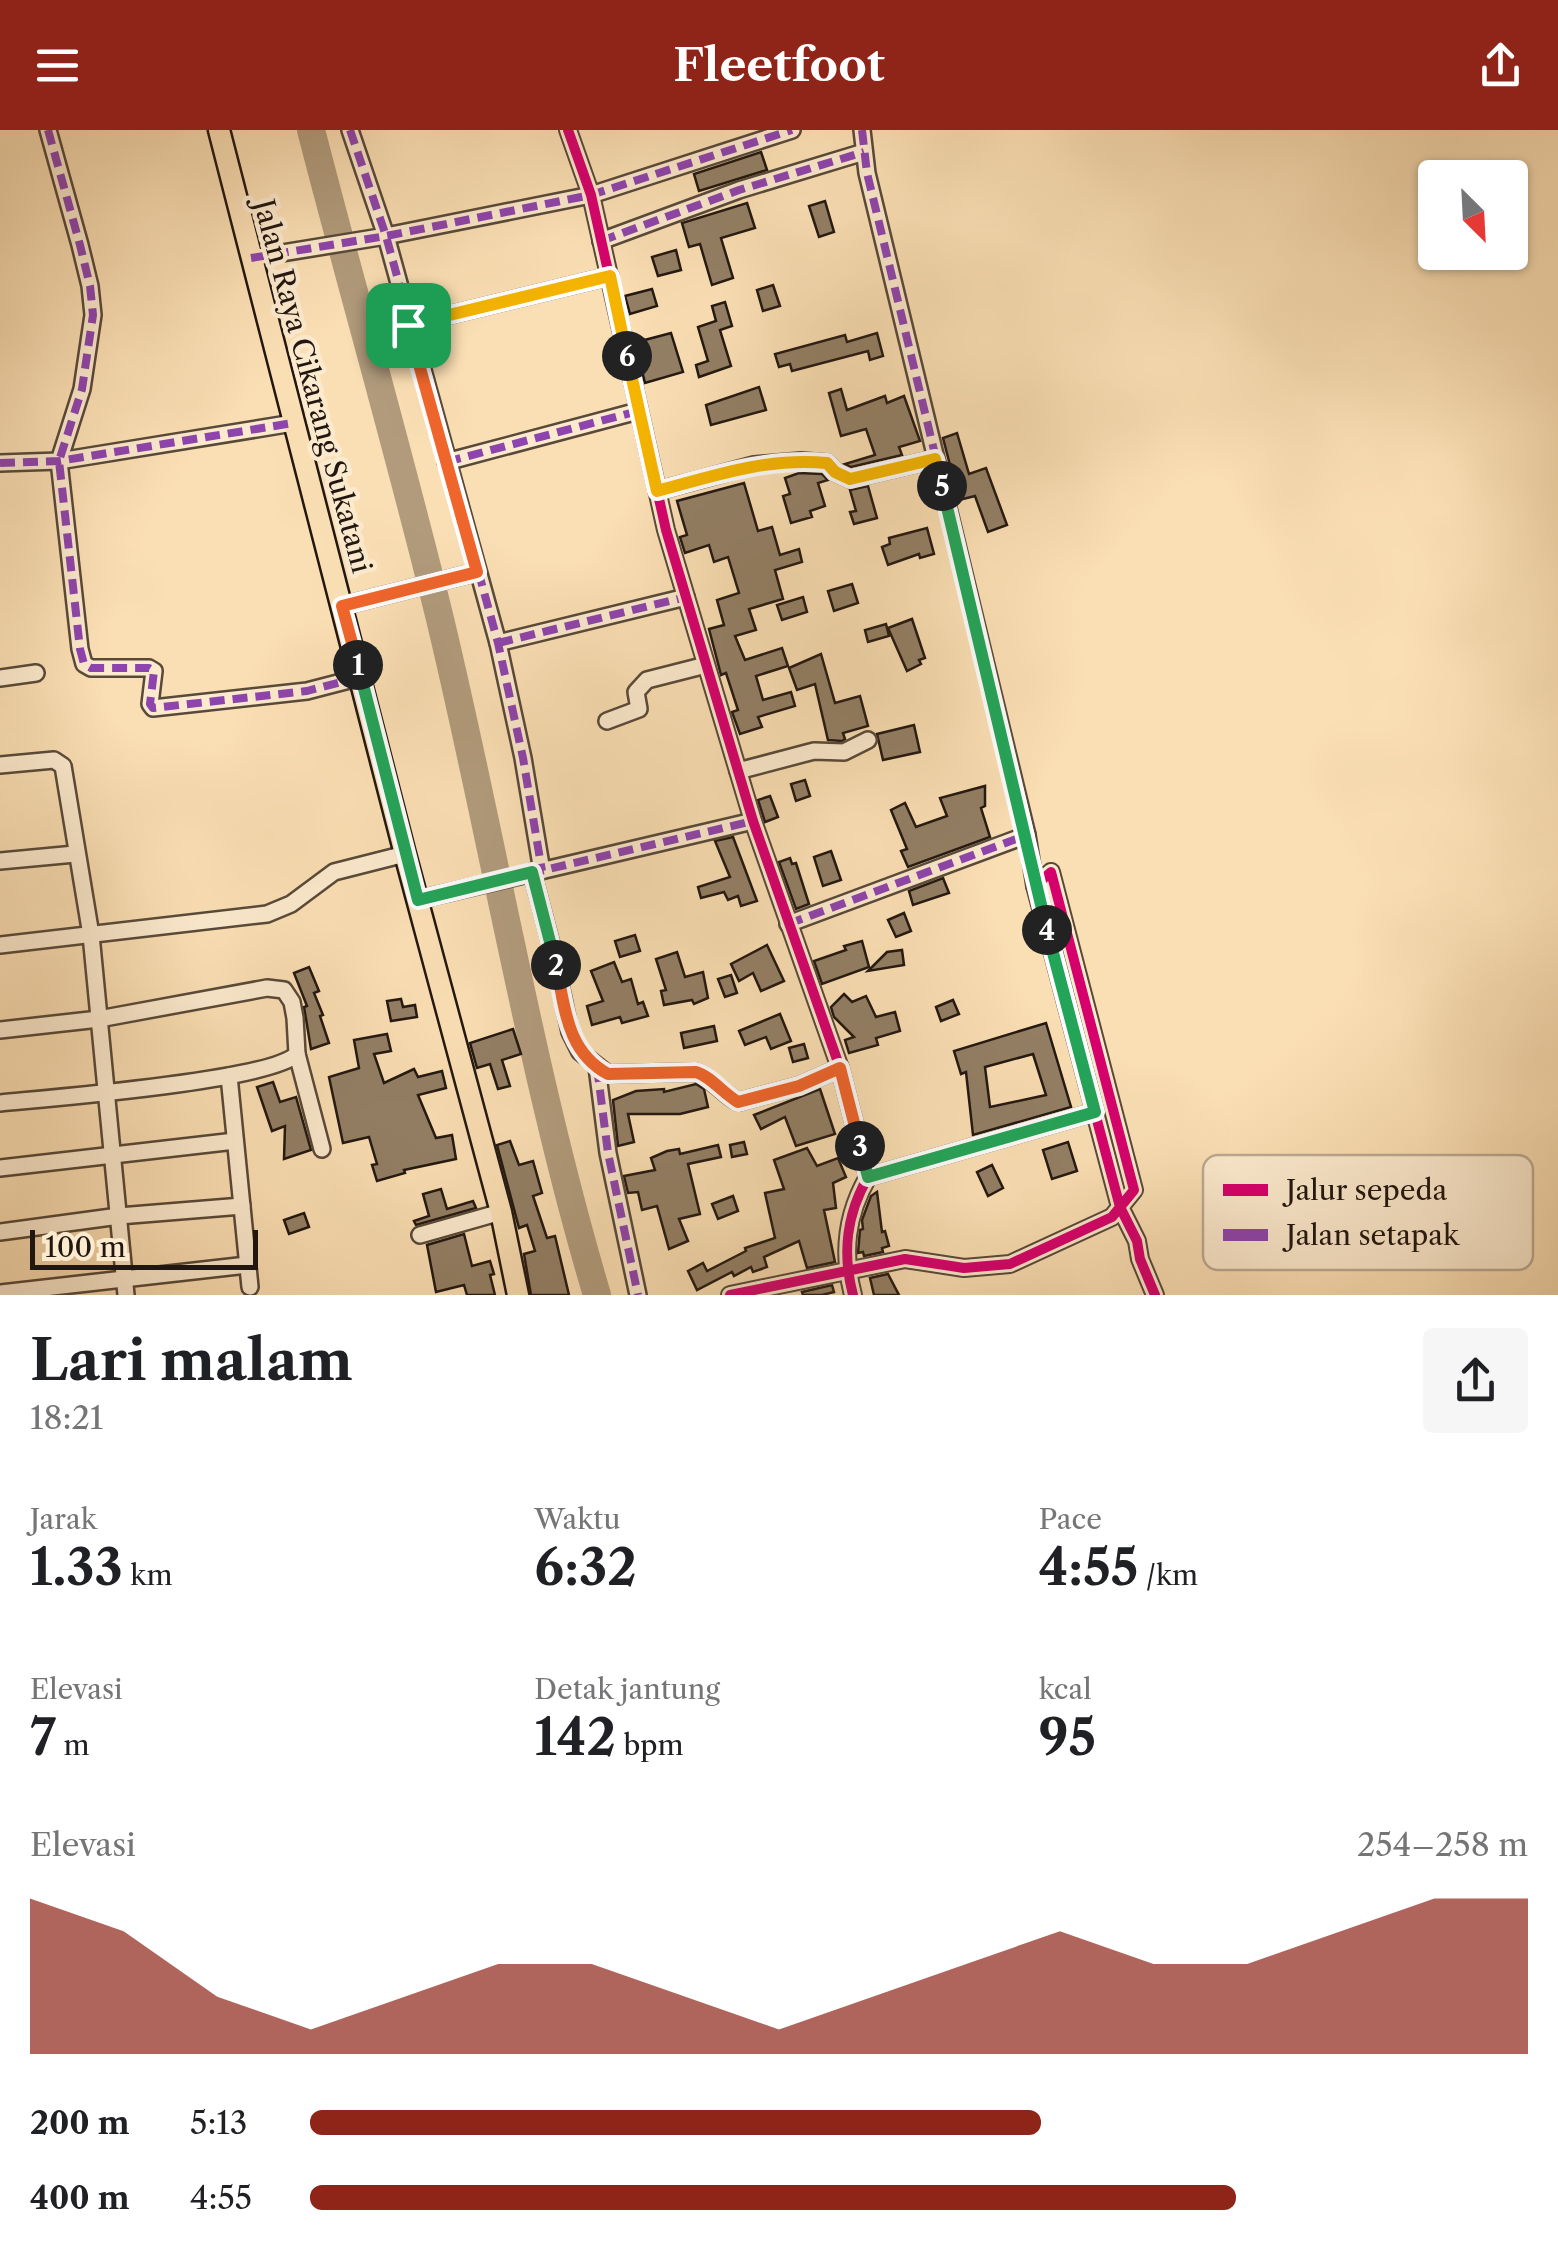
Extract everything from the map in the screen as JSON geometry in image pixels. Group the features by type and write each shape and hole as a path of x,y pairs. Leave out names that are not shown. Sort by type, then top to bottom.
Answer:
{"main road":[{"name":"Jalan Raya Cikarang Sukatani","path":"219,130 404,854 501,1212 518,1295"}],"street":[{"path":"48,130 87,273 93,316 82,388 59,461 84,664 91,668 154,671 150,704 153,708 307,690 361,677"},
{"path":"350,130 386,236 472,574 498,643 523,758 533,872 570,1032 580,1052 608,1074 703,1074 715,1088 738,1102 799,1086 840,1068"},
{"path":"568,130 591,195 638,411 686,597 753,821 840,1068 868,1177 850,1212 847,1270 853,1295"},
{"path":"251,258 591,195 792,130"},
{"path":"862,130 1036,886 1120,1207 1137,1241 1155,1295"},
{"path":"601,241 739,190 864,152"},
{"path":"408,325 610,276"},
{"path":"446,462 638,411"},
{"path":"0,463 59,461 293,423"},
{"path":"657,491 764,464 827,463 850,479 935,459"},
{"path":"342,606 472,574"},
{"path":"498,643 686,597"},
{"path":"607,722 638,710 636,692 641,683 706,665"},
{"path":"0,678 36,673"},
{"path":"738,771 814,751 844,752 868,740"},
{"path":"0,765 60,761 64,766 91,934 126,1295"},
{"path":"418,900 753,821"},
{"path":"788,924 1027,835"},
{"path":"0,861 76,854"},
{"path":"0,945 267,914 291,904 334,872 404,854"},
{"path":"730,1295 904,1259 964,1268 1010,1264 1112,1217 1134,1190 1051,872 1036,886"},
{"path":"0,1030 99,1018 267,988 284,990 292,1002 297,1054 322,1149"},
{"path":"0,1103 228,1076 283,1065 297,1054"},
{"path":"597,1068 605,1139 638,1295"},
{"path":"228,1076 250,1287"},
{"path":"868,1177 1095,1112"},
{"path":"0,1168 235,1142"},
{"path":"0,1232 119,1216 242,1206"},
{"path":"420,1235 501,1212"},
{"path":"0,1293 248,1264"}],"building":[{"path":"761,152 767,170 699,191 694,174"},
{"path":"825,201 834,232 819,237 809,206"},
{"path":"747,203 755,228 721,238 733,278 712,285 700,244 689,247 682,223"},
{"path":"676,250 681,270 658,276 652,257"},
{"path":"773,285 780,306 763,311 757,290"},
{"path":"652,289 657,306 630,314 625,296"},
{"path":"725,302 732,326 720,330 731,366 699,377 696,365 708,361 698,327 716,321 712,306"},
{"path":"671,333 683,372 645,383 641,367 648,365 641,341"},
{"path":"877,333 883,356 870,360 868,351 792,371 790,364 779,367 775,354 845,335 847,342"},
{"path":"759,387 766,410 711,425 706,405"},
{"path":"841,389 847,410 885,396 887,403 904,396 920,441 899,447 902,455 851,467 845,464 875,455 866,429 841,436 829,393"},
{"path":"957,433 969,474 986,468 1007,525 988,532 975,496 959,500 943,438"},
{"path":"799,473 822,474 828,480 818,483 825,506 810,511 812,517 791,523 783,496 790,494 785,478"},
{"path":"744,483 758,531 772,527 780,555 799,549 802,562 775,570 783,599 749,609 756,630 735,636 745,660 782,648 788,666 756,676 763,700 791,692 795,706 758,717 762,727 740,734 732,712 738,710 726,673 721,675 709,629 724,625 717,600 739,593 728,557 714,562 709,545 685,553 680,537 687,535 677,501"},
{"path":"868,486 877,518 854,524 850,512 856,511 850,490"},
{"path":"927,528 934,554 920,558 919,554 888,565 882,547 890,544 889,538"},
{"path":"852,584 858,603 834,611 828,591"},
{"path":"803,597 807,612 782,620 777,605"},
{"path":"912,619 925,658 907,671 888,628"},
{"path":"886,624 889,636 868,642 865,630"},
{"path":"821,654 835,703 860,696 868,726 843,733 842,741 828,740 815,684 797,690 789,668"},
{"path":"914,725 920,752 883,760 877,734"},
{"path":"805,780 810,796 796,801 791,784"},
{"path":"985,786 985,806 981,808 990,837 908,867 901,851 907,849 891,810 905,803 916,827 947,816 940,798"},
{"path":"770,796 778,817 765,822 758,800"},
{"path":"733,837 757,901 741,906 738,896 728,900 724,892 701,898 698,887 730,877 715,841"},
{"path":"831,851 841,880 823,886 814,857"},
{"path":"790,858 792,864 796,863 809,904 796,909 779,862"},
{"path":"943,878 949,893 913,905 909,891"},
{"path":"904,913 911,931 896,937 888,920"},
{"path":"635,935 640,951 620,957 615,941"},
{"path":"862,941 869,967 822,984 814,961"},
{"path":"767,945 784,981 761,991 753,973 739,981 731,964"},
{"path":"902,950 904,965 868,971 887,952"},
{"path":"677,952 685,977 703,972 708,998 694,1004 692,1000 664,1005 661,991 666,990 656,959"},
{"path":"614,962 622,982 631,979 638,1004 643,1002 648,1016 622,1023 620,1017 592,1025 587,1006 603,1001 591,971"},
{"path":"309,967 319,991 314,993 329,1043 311,1049 304,1007 307,1006 294,973"},
{"path":"731,975 737,993 725,997 718,979"},
{"path":"844,994 852,1002 866,996 876,1017 895,1012 900,1031 876,1038 878,1045 849,1053 845,1040 854,1037 834,1017 831,1007"},
{"path":"401,999 403,1007 415,1005 417,1017 391,1021 387,1001"},
{"path":"953,1000 959,1014 941,1021 936,1007"},
{"path":"780,1014 791,1041 771,1049 766,1037 745,1045 739,1031"},
{"path":"1046,1023 1071,1107 973,1135 966,1072 961,1074 954,1051","holes":["1033,1054 1046,1095 990,1107 985,1067"]},
{"path":"714,1026 717,1041 684,1048 681,1033"},
{"path":"513,1029 521,1054 502,1060 510,1086 498,1089 490,1064 477,1068 470,1043"},
{"path":"387,1034 391,1051 374,1054 384,1083 414,1069 418,1077 442,1071 446,1088 418,1095 436,1138 452,1135 456,1159 404,1170 405,1173 377,1181 372,1165 377,1164 369,1137 343,1143 329,1077 359,1068 354,1040"},
{"path":"804,1044 808,1058 793,1062 789,1048"},
{"path":"273,1082 280,1102 296,1097 311,1150 284,1159 285,1126 272,1131 257,1087"},
{"path":"696,1084 704,1089 708,1107 680,1114 628,1114 634,1142 618,1146 613,1100 636,1091 664,1092"},
{"path":"820,1089 835,1134 796,1146 785,1117 761,1129 754,1115"},
{"path":"510,1141 519,1165 533,1161 542,1193 533,1196 547,1238 555,1236 569,1295 531,1295 524,1254 535,1251 527,1225 519,1228 497,1145"},
{"path":"744,1142 747,1154 732,1157 730,1145"},
{"path":"1068,1142 1077,1171 1052,1179 1043,1150"},
{"path":"718,1145 721,1157 688,1164 700,1214 679,1219 688,1241 669,1249 657,1206 642,1210 638,1192 628,1193 624,1176 655,1170 651,1158 667,1151 679,1149 680,1154"},
{"path":"807,1148 817,1166 838,1158 846,1177 833,1183 836,1208 824,1210 835,1262 807,1268 799,1241 764,1257 767,1267 753,1272 751,1267 734,1276 732,1272 697,1290 688,1271 703,1263 707,1271 746,1251 745,1248 775,1238 765,1193 784,1189 774,1160"},
{"path":"992,1165 1003,1188 988,1196 977,1172"},
{"path":"441,1189 447,1209 473,1201 476,1208 416,1225 414,1221 429,1216 423,1194"},
{"path":"877,1192 882,1232 885,1231 889,1246 882,1248 883,1252 864,1256 863,1252 858,1253 862,1220 871,1196"},
{"path":"733,1196 738,1211 718,1219 712,1204"},
{"path":"304,1213 309,1227 289,1234 284,1220"},
{"path":"464,1234 472,1266 490,1261 495,1295 467,1295 464,1285 436,1292 427,1245"},
{"path":"888,1274 899,1295 874,1295 870,1278"},
{"path":"832,1285 834,1292 822,1295 802,1292"}],"waterway":[{"path":"311,130 440,619 552,1127 597,1295"}],"marked path":[{"path":"48,130 90,286 93,315 82,389 59,461 84,664 91,668 154,671 150,704 153,708 307,691 361,677"},
{"path":"350,130 386,236 498,643 542,871"},
{"path":"251,258 591,195 792,130"},
{"path":"862,130 867,173 1027,835 1035,886"},
{"path":"601,241 739,190 864,152"},
{"path":"408,325 610,276"},
{"path":"446,462 638,411"},
{"path":"0,463 59,461 293,423"},
{"path":"657,491 754,465 827,463 850,479 935,459"},
{"path":"342,606 477,572"},
{"path":"498,643 686,597"},
{"path":"417,900 753,821"},
{"path":"788,924 1027,835"},
{"path":"532,872 570,1032 580,1052 608,1074 695,1072 738,1102 799,1086 840,1068"},
{"path":"597,1067 608,1153 638,1295"},
{"path":"868,1177 1095,1112"}],"cycle path":[{"path":"568,130 591,195 666,530 753,821 840,1068 868,1177 848,1234 853,1295"},
{"path":"730,1295 905,1259 964,1268 1010,1264 1112,1217 1134,1190 1051,872 1035,886 1120,1207 1137,1241 1155,1295"}],"route":[{"path":"610,276 657,491 754,465 827,463 850,479 935,459 1036,886 1095,1112 868,1177 840,1068 799,1086 738,1102 696,1072 608,1074 597,1068 580,1052 570,1032 532,872 418,900 342,606 477,572 408,325 610,276"}]}
